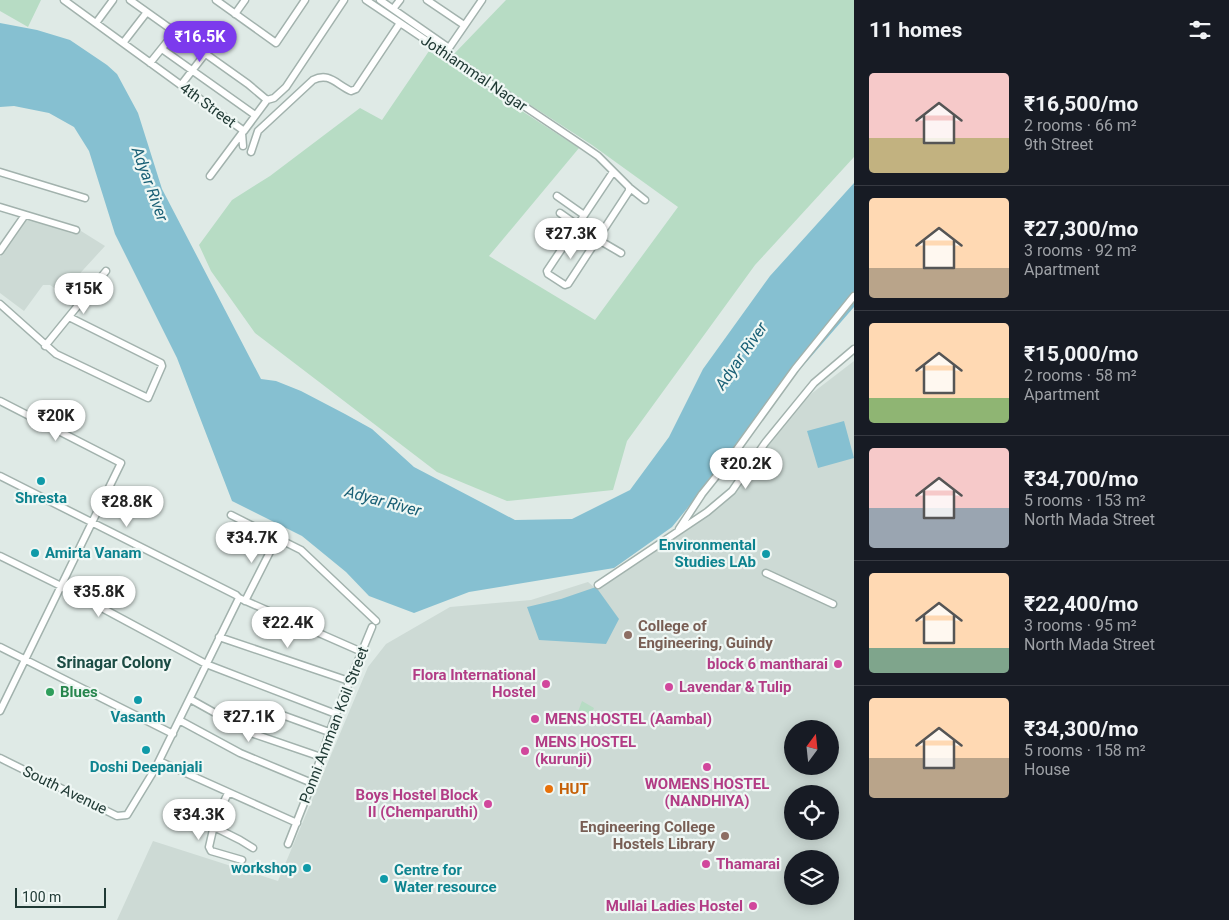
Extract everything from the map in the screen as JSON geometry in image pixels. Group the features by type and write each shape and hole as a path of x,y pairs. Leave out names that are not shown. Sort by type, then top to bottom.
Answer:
{"street":[{"path":"96,23 114,0"},
{"path":"130,0 267,100"},
{"path":"216,0 276,43 306,0"},
{"path":"235,14 245,0"},
{"path":"210,176 267,100 274,98 286,87 344,0"},
{"name":"Jothiammal Nagar","path":"366,0 598,156 645,200"},
{"path":"380,0 449,48 482,0"},
{"path":"393,10 400,0"},
{"path":"427,0 464,25"},
{"name":"4th Street","path":"67,1 243,132 243,146"},
{"path":"123,44 147,12"},
{"path":"251,152 258,131 313,80 326,76 344,88 354,91 400,23"},
{"path":"150,64 175,32"},
{"path":"162,48 255,115"},
{"path":"181,85 205,54"},
{"path":"0,172 84,198"},
{"path":"613,172 547,269 548,274 567,286 630,188"},
{"path":"557,196 584,215"},
{"path":"0,207 76,230"},
{"path":"560,213 577,225"},
{"path":"0,251 25,215"},
{"path":"597,239 621,253"},
{"path":"45,346 106,271"},
{"path":"677,532 702,494 795,370 854,296"},
{"path":"0,304 56,354 148,398 162,366 161,362 69,317"},
{"path":"598,584 707,512 732,491 765,443 814,383 854,349"},
{"path":"0,401 121,464 0,711"},
{"path":"0,476 197,574 242,599 362,652"},
{"name":"Ponni Amman Koil Street","path":"232,515 301,550 374,624 336,714 288,844"},
{"path":"277,538 219,637 159,761 297,823"},
{"path":"0,556 61,586 206,664 336,714"},
{"path":"766,573 832,604"},
{"path":"219,637 349,681"},
{"path":"0,647 173,734"},
{"path":"190,699 251,733 321,757"},
{"path":"274,712 329,732"},
{"path":"179,720 240,753 312,782"},
{"name":"South Avenue","path":"0,758 117,816 127,815 159,761"},
{"path":"228,793 214,828 209,850 242,860"},
{"path":"214,828 253,848"}],"shaded area":[{"path":"26,218 73,234 81,231 105,246 62,293 50,285 43,285 24,311 0,293 0,257"},
{"name":"College of Engineering, Guindy","path":"854,361 854,920 117,920 153,841 278,881 368,667 386,644 450,607 531,600 588,582 595,588 734,495 768,440 811,394"}],"green space":[{"path":"0,0 41,0 28,27 0,11"},
{"path":"506,0 854,0 854,157 755,265 627,441 613,490 507,501 437,472 255,333 211,271 199,245 232,200 270,176 360,108 382,120 429,51 579,148 489,256 595,320 678,207 592,145 453,55"},
{"path":"582,701 594,708 588,723 576,717"}],"water":[{"name":"Adyar River","path":"0,23 37,30 70,40 117,74 138,113 162,189 261,379 276,381 301,391 345,414 372,429 414,467 515,520 572,519 630,490 669,437 703,369 770,276 854,183 854,307 802,367 672,527 614,568 469,592 414,613 369,596 346,572 302,536 232,501 177,358 115,234 89,151 74,127 49,113 14,106 0,107"},
{"path":"844,421 854,458 818,468 807,431"},
{"path":"596,587 619,619 606,644 539,640 527,607 561,599"}],"place":[{"name":"Shresta","path":"41,481"},
{"name":"Amirta Vanam","path":"35,553"},
{"name":"Environmental Studies LAb","path":"766,554"},
{"name":"College of Engineering, Guindy","path":"628,635"},
{"name":"block 6 mantharai","path":"838,664"},
{"name":"Flora International Hostel","path":"546,684"},
{"name":"Lavendar & Tulip","path":"669,687"},
{"name":"Blues","path":"50,692"},
{"name":"Vasanth","path":"138,700"},
{"name":"MENS HOSTEL (Aambal)","path":"535,719"},
{"name":"Doshi Deepanjali","path":"146,750"},
{"name":"MENS HOSTEL (kurunji)","path":"525,751"},
{"name":"WOMENS HOSTEL (NANDHIYA)","path":"707,767"},
{"name":"HUT","path":"549,789"},
{"name":"Boys Hostel Block II (Chemparuthi)","path":"488,804"},
{"name":"Engineering College Hostels Library","path":"725,836"},
{"name":"Thamarai","path":"706,864"},
{"name":"workshop","path":"307,868"},
{"name":"Centre for Water resource","path":"384,879"},
{"name":"Mullai Ladies Hostel","path":"753,906"}],"district":[{"name":"Srinagar Colony","path":"114,662"}]}
